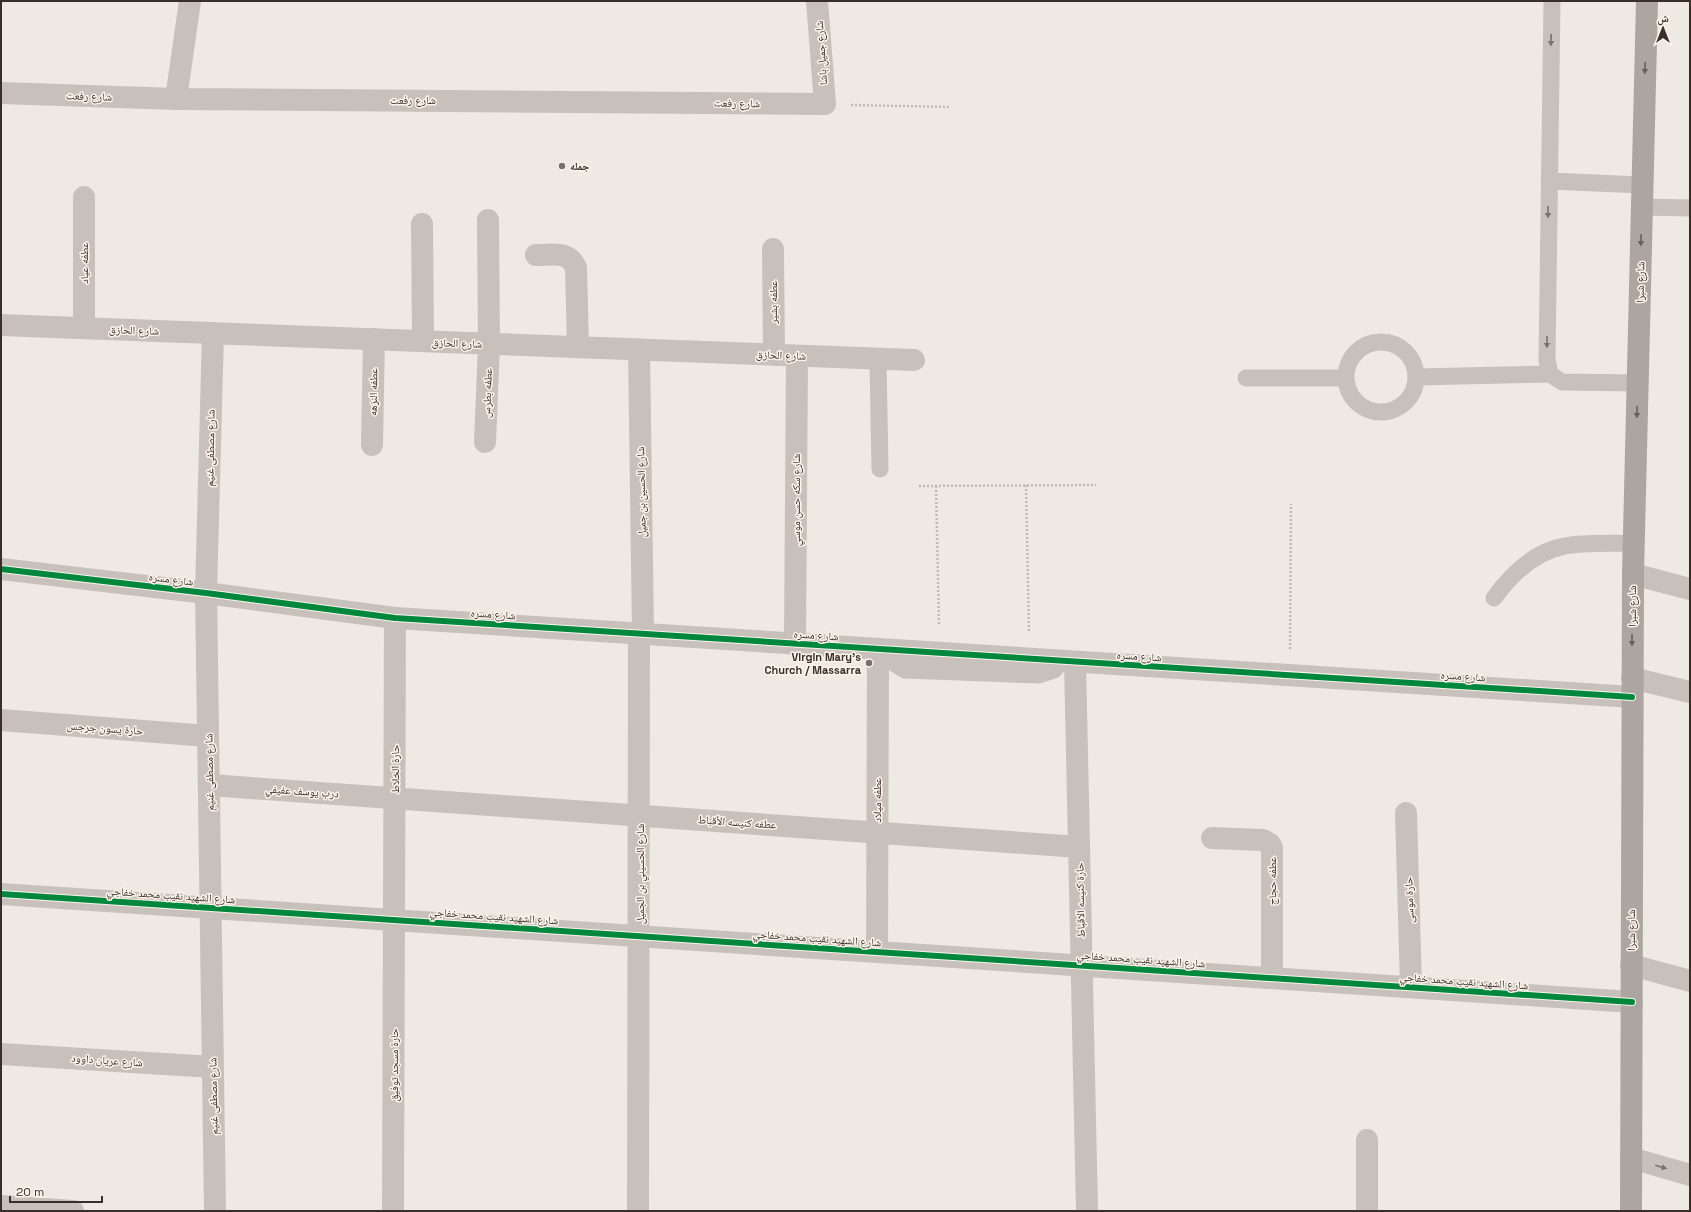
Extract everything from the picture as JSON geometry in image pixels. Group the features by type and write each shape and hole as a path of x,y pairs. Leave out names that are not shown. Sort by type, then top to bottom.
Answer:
{"main road":[{"name":"شارع شبرا","path":"1631,1211 1633,574 1647,1"}],"street":[{"path":"176,99 190,1"},
{"name":"شارع جميل باشا","path":"817,1 825,104"},
{"name":"شارع رفعت","path":"1,92 176,99 825,104"},
{"name":"عطفه عياد","path":"84,197 84,328"},
{"name":"عطفه بطرس","path":"484,442 488,344 488,220"},
{"path":"422,224 423,341"},
{"name":"عطفه بشير","path":"773,248 774,355"},
{"path":"536,255 566,256 573,260 576,268 578,347"},
{"name":"شارع الحازق","path":"1,325 914,360"},
{"name":"شارع مصطفى غنيم","path":"213,333 206,593 215,1211"},
{"name":"عطفه النزهه","path":"372,445 374,339"},
{"name":"شارع الحسين بن جميل","path":"639,350 641,634"},
{"name":"شارع سكه حسن موسي","path":"796,644 797,356"},
{"name":"شارع مسره","path":"1,569 206,593 395,618 1290,675 1632,688 1690,692"},
{"path":"1633,574 1690,589"},
{"name":"حارة الخلاط","path":"394,920 395,618"},
{"name":"شارع الحسيني بن الجميل","path":"638,1211 641,634"},
{"name":"عطفه ميلاد","path":"877,952 877,832 882,649"},
{"name":"حارة كنيسه الاقباط","path":"1068,661 1079,847 1087,1211"},
{"name":"حارة يسون جرجس","path":"1,720 208,736"},
{"name":"درب يوسف عفيفي","path":"209,784 394,798"},
{"name":"عطفه كنيسه الأقباط","path":"394,798 1079,847"},
{"name":"حارة موسى","path":"1406,813 1411,987"},
{"name":"عطفه حجاج","path":"1212,838 1263,840 1270,844 1272,848 1272,978"},
{"name":"شارع الشهيد نقيب محمد خفاجي","path":"1,894 1632,1002"},
{"name":"حارة مسجد توفيق","path":"393,1211 394,920"},
{"path":"1631,965 1690,981"},
{"name":"شارع عريان داوود","path":"1,1054 213,1067"},
{"path":"1367,1140 1367,1211"},
{"path":"1631,1158 1690,1175"},
{"path":"1,1206 72,1211"}],"lane":[{"path":"1550,374 1547,360 1552,1"},
{"path":"1549,181 1642,185"},
{"path":"1642,207 1690,208"},
{"path":"1381,342 1402,348 1415,366 1415,388 1410,397 1402,405 1393,410 1382,412 1371,411 1357,402 1353,398 1348,388 1346,378 1348,367 1353,357 1360,349 1370,344 1381,342"},
{"path":"878,359 880,469"},
{"path":"1416,376 1550,374 1562,382 1637,383"},
{"path":"1246,378 1346,378"},
{"path":"1494,598 1507,580 1524,565 1543,554 1564,546 1634,543"},
{"path":"882,649 892,662 905,670 1039,675 1054,670 1068,661"}],"path":[{"path":"825,104 951,107"},
{"path":"1026,485 1029,659"},
{"path":"919,486 1096,485"},
{"path":"936,486 940,653"},
{"path":"1290,675 1291,504"}],"cycle path":[{"path":"1,569 206,593 395,618 1632,697"},
{"path":"1,894 1632,1002"}],"place":[{"name":"جمله","path":"562,166"},
{"name":"Virgin Mary's Church / Massarra","path":"869,663"}]}
